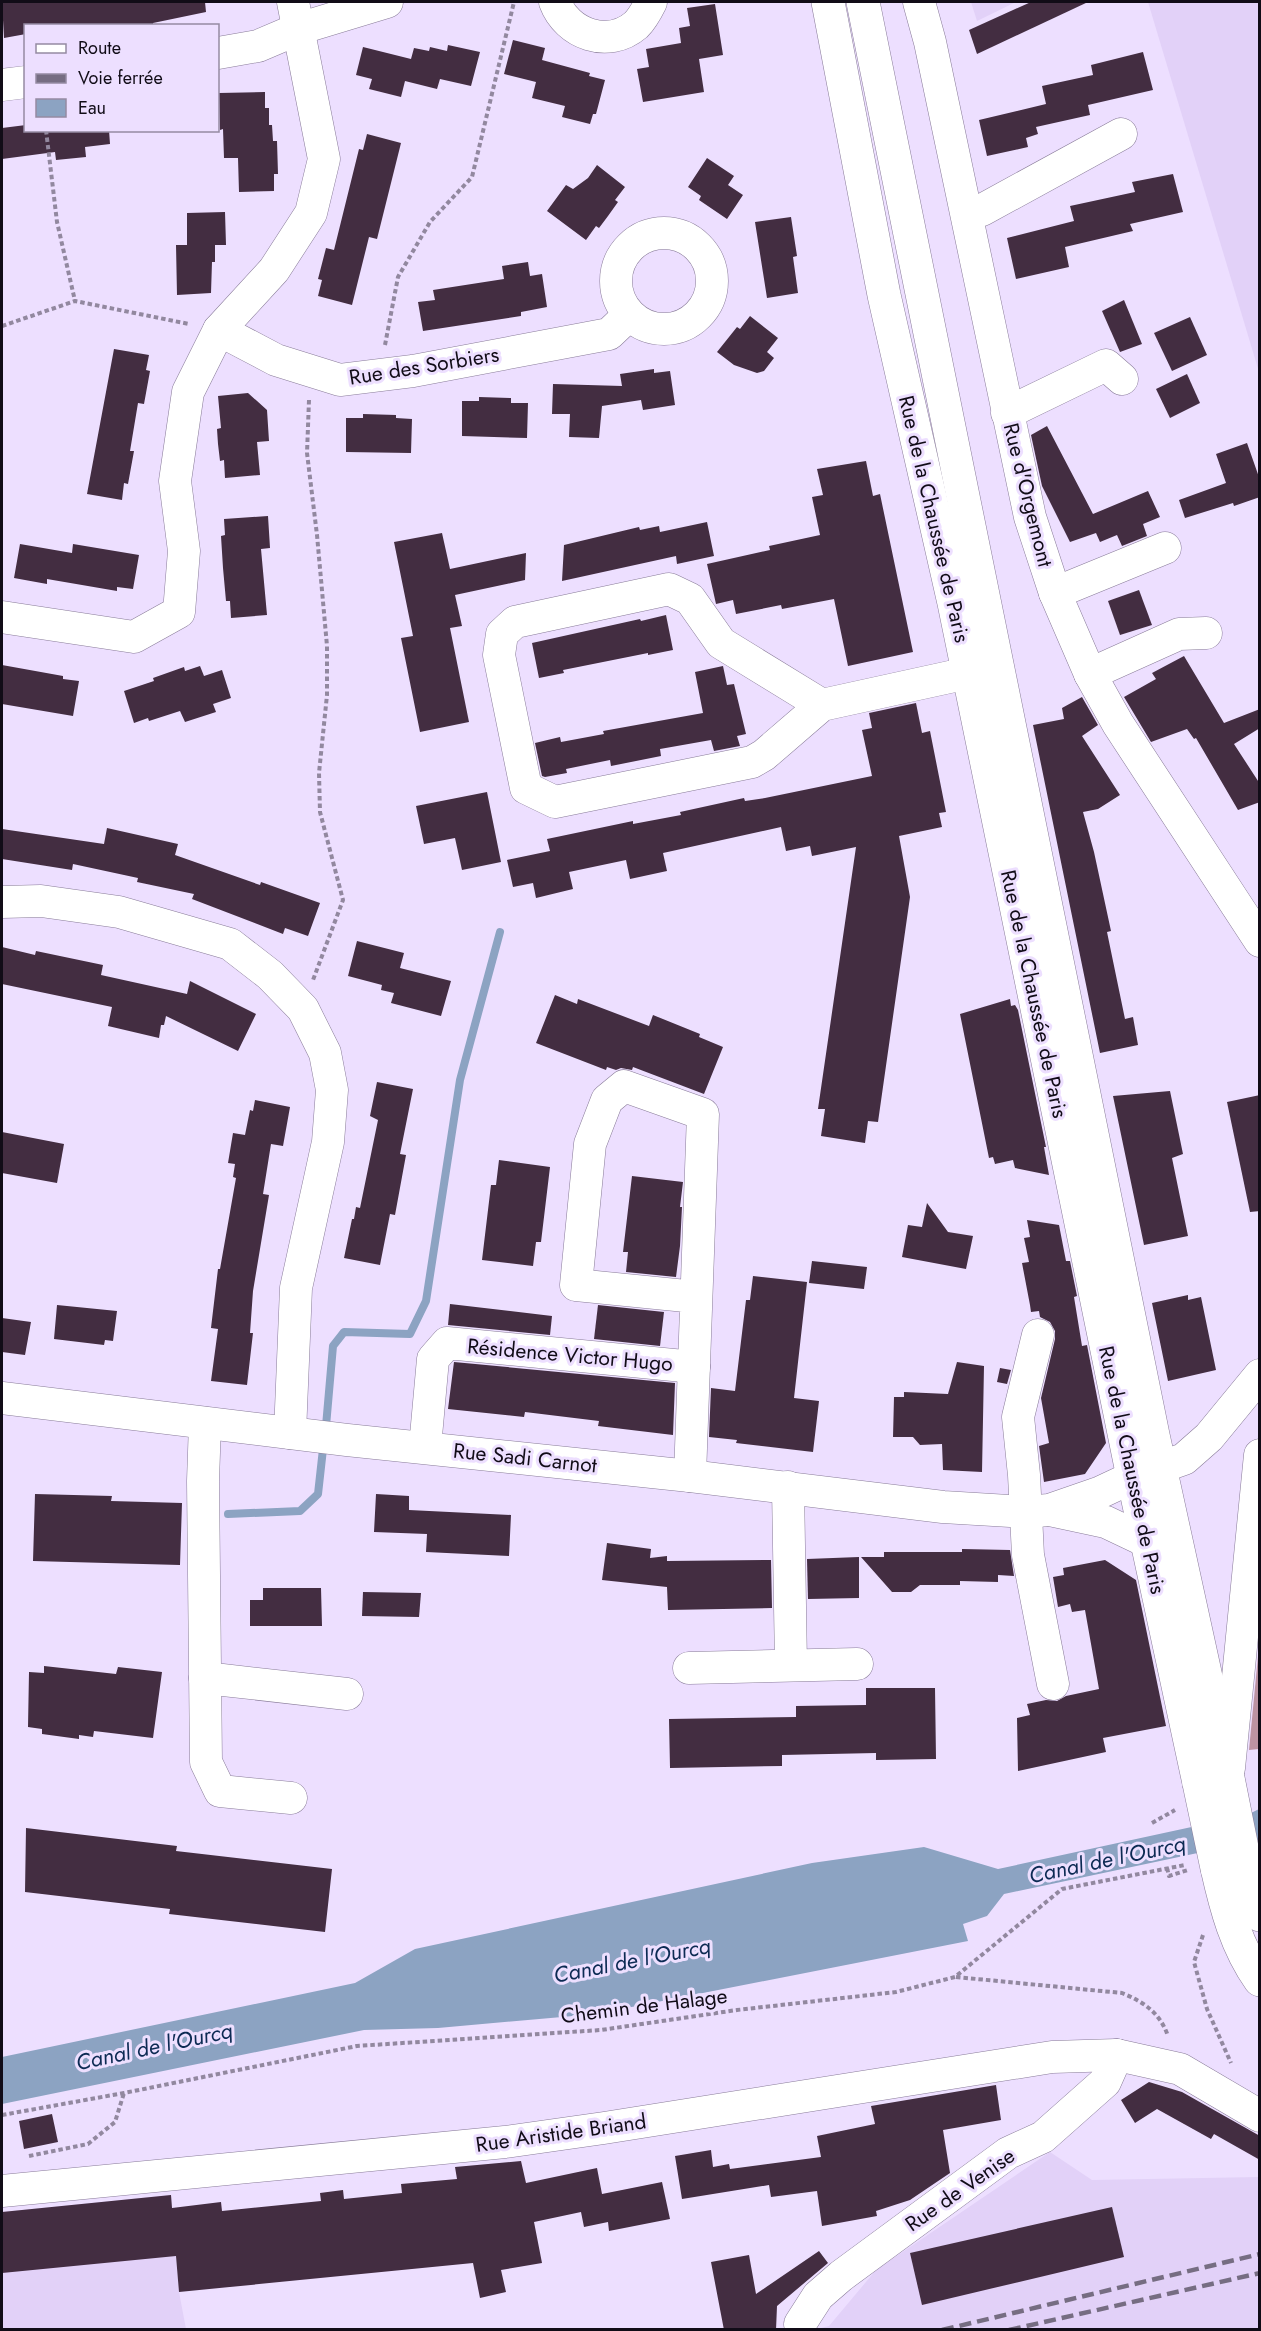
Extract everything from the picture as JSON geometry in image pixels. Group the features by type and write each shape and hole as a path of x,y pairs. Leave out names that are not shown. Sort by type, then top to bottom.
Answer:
{"main road":[{"name":"Rue de la Chaussée de Paris","path":"828,2 884,295 1214,1780 1217,1865 1227,1912 1245,1960 1260,1980"},
{"name":"Rue de la Chaussée de Paris","path":"863,2 1146,1472 1146,1540 1214,1780"},
{"name":"Rue de la Chaussée de Paris","path":"1217,1865 1260,1915"}],"street":[{"path":"219,53 258,46 296,15 387,2"},
{"path":"555,2 567,21 579,31 593,36 623,33 636,25 651,2"},
{"name":"Rue d'Orgemont","path":"919,2 930,42 1030,517 1055,593 1090,674 1118,724 1260,941"},
{"path":"2,617 134,637 180,612 184,551 176,481 188,392 219,330 274,270 311,213 324,159 296,15"},
{"path":"2,85 24,82"},
{"path":"967,214 982,210 1121,134"},
{"name":"Rue des Sorbiers","path":"219,330 276,360 340,380 413,371 609,334 629,315"},
{"path":"1007,413 1106,364 1122,379"},
{"path":"1055,593 1166,548"},
{"path":"822,705 722,643 690,599 669,589 514,621 502,634 499,655 526,788 555,802 752,762 764,756 822,705 968,673"},
{"path":"1090,674 1179,634 1206,633"},
{"path":"2,902 41,901 119,912 230,944 270,975 303,1009 325,1053 332,1090 328,1142 296,1288 290,1433"},
{"name":"Résidence Victor Hugo","path":"690,1476 703,1113 624,1086 607,1100 590,1144 576,1284 696,1297"},
{"path":"1038,1335 1018,1417 1037,1511 1028,1555 1053,1684"},
{"name":"Résidence Victor Hugo","path":"425,1448 433,1359 447,1343 694,1367"},
{"path":"1146,1472 1184,1459 1209,1437 1260,1375"},
{"name":"Rue Sadi Carnot","path":"2,1398 290,1433 788,1487 943,1507 1037,1511 1106,1522 1146,1540"},
{"path":"205,1423 202,1481 206,1762 220,1791 291,1798"},
{"path":"1209,1437 1260,1454 1214,1780"},
{"name":"Rue Sadi Carnot","path":"1037,1511 1101,1492 1146,1472"},
{"path":"788,1487 791,1665"},
{"path":"689,1668 857,1664"},
{"path":"205,1678 347,1694"},
{"name":"Rue Aristide Briand","path":"2,2191 505,2142 1052,2057 1117,2055 1180,2069 1260,2116"},
{"name":"Rue de Venise","path":"800,2324 818,2295 841,2276 1008,2152 1043,2137 1105,2082 1117,2055"}],"path":[{"path":"379,375 398,277 430,222 472,177 514,2"},
{"path":"46,132 57,222 75,301"},
{"path":"2,326 75,301 219,330"},
{"path":"303,1009 343,900 320,812 319,773 327,694 327,646 307,453 310,370"},
{"path":"1152,1823 1178,1808"},
{"name":"Chemin de Halage","path":"2,2115 357,2046 601,2030 737,2010 896,1992 955,1977 1062,1889 1167,1868 1217,1865"},
{"path":"1167,1868 1169,1876"},
{"path":"1205,1929 1194,1962 1207,2009 1235,2072"},
{"path":"955,1977 1122,1993 1138,2000 1162,2020 1180,2069"},
{"path":"20,2158 88,2144 115,2122 124,2093"}],"shaded area":[{"path":"971,2 1016,2 977,21"},
{"path":"1148,2 1259,2 1259,372"},
{"path":"1259,1646 1259,1749 1249,1750"},
{"path":"1050,2152 1092,2180 1259,2177 1259,2329 813,2330 829,2326 876,2270"},
{"path":"171,2195 179,2292 186,2329 2,2330 2,2212"}],"water":[{"name":"Canal de l'Ourcq","path":"1259,1809 1259,1840 1004,1894 987,1916 963,1924 968,1941 596,2014 438,2028 364,2030 2,2104 2,2057 355,1983 415,1949 812,1863 924,1847 998,1869 1247,1815"}],"building":[{"path":"2,2 205,2 206,12 153,24 24,24 24,34 4,38"},
{"path":"1031,2 1088,2 977,54 969,30"},
{"path":"715,4 723,55 699,59 704,92 643,102 637,69 649,67 646,49 681,43 679,28 690,26 687,8"},
{"path":"513,40 545,48 542,60 590,73 589,76 605,80 596,114 593,114 590,124 562,117 565,106 532,98 536,82 504,74"},
{"path":"448,45 480,52 471,86 440,79 437,89 405,81 401,97 369,89 372,79 356,75 363,47 411,59 414,48 429,51 430,47 447,51"},
{"path":"1143,52 1153,90 1088,105 1090,115 1036,127 1038,134 1026,138 1028,147 987,156 979,120 1046,104 1042,86 1093,75 1091,65"},
{"path":"265,92 265,108 269,108 269,125 272,125 273,141 277,141 278,174 274,174 274,191 239,192 238,158 224,158 223,129 220,130 219,93"},
{"path":"24,125 24,132 109,132 110,144 85,147 86,157 56,160 55,152 2,159 2,128"},
{"path":"367,134 401,143 377,239 369,237 352,305 318,296 322,280 318,279 326,248 334,250 359,149 363,150"},
{"path":"707,158 734,176 728,185 743,195 727,219 699,200 701,196 688,187"},
{"path":"597,165 625,187 615,200 618,202 608,216 599,228 596,226 586,240 547,211 566,185 573,189 588,178"},
{"path":"1173,174 1183,212 1130,224 1133,231 1065,247 1069,267 1016,279 1007,238 1074,221 1070,206 1135,192 1132,182"},
{"path":"225,212 226,245 215,245 211,293 177,295 176,245 187,245 187,213"},
{"path":"791,217 797,256 793,257 798,293 767,298 755,222"},
{"path":"528,262 530,276 542,274 547,307 521,312 521,316 423,331 418,302 435,300 433,290 504,279 502,266"},
{"path":"1124,300 1142,344 1120,352 1102,311"},
{"path":"750,316 778,338 767,352 774,358 764,371 757,373 734,365 717,352 737,327 740,329"},
{"path":"1190,317 1207,355 1172,371 1154,333"},
{"path":"114,349 149,355 146,370 150,371 144,404 138,403 130,451 134,451 128,484 124,483 122,500 87,494"},
{"path":"654,369 654,373 670,371 675,405 643,410 641,400 602,406 599,438 569,437 570,414 552,414 553,384 622,386 620,374"},
{"path":"1187,374 1200,403 1170,418 1156,389"},
{"path":"248,393 267,410 269,441 257,442 260,475 225,478 224,460 220,461 218,444 217,429 221,428 218,396"},
{"path":"479,397 511,398 511,403 528,403 527,438 462,436 462,401 479,401"},
{"path":"363,414 396,415 396,418 412,419 411,453 346,452 346,418 363,418"},
{"path":"1047,426 1093,514 1148,491 1160,517 1143,524 1147,536 1122,546 1117,535 1100,542 1096,533 1070,542 1042,486 1031,435"},
{"path":"1247,443 1260,480 1260,497 1185,518 1179,500 1226,483 1216,454"},
{"path":"866,461 873,496 880,494 913,652 848,666 834,599 782,609 781,605 736,614 733,600 716,604 707,564 770,550 769,546 820,535 812,497 823,495 817,469"},
{"path":"268,516 270,548 261,549 267,615 231,618 230,601 226,601 223,568 221,536 225,535 224,519"},
{"path":"707,522 714,556 677,564 676,556 562,581 564,545 639,527 640,530 659,526 660,532"},
{"path":"442,533 450,569 526,553 525,580 455,595 462,626 450,628 469,722 420,732 401,638 413,636 394,542"},
{"path":"20,544 72,553 73,544 139,555 133,589 117,587 117,591 47,579 47,584 14,578"},
{"path":"1139,590 1152,625 1120,635 1108,601"},
{"path":"666,615 673,650 563,670 564,673 539,678 532,643"},
{"path":"1184,656 1224,723 1260,709 1260,728 1234,744 1260,784 1260,802 1238,810 1196,738 1194,739 1187,729 1151,742 1124,697 1156,679 1152,673"},
{"path":"2,665 79,681 73,716 2,704"},
{"path":"200,666 204,676 222,670 231,698 213,704 216,712 185,722 180,711 149,721 148,718 134,723 124,691 154,681 153,678 184,667 185,671"},
{"path":"723,666 727,685 734,684 746,734 737,736 740,746 714,751 711,740 660,749 661,756 611,766 610,760 566,769 567,773 542,776 535,743 560,737 561,742 604,734 603,731 703,713 695,672"},
{"path":"1082,697 1098,725 1082,736 1120,795 1098,809 1083,812 1111,931 1107,932 1125,1019 1133,1017 1138,1045 1100,1053 1033,725 1064,719 1062,708"},
{"path":"916,703 922,733 930,731 946,812 939,813 942,827 899,836 910,897 878,1122 868,1121 865,1143 821,1136 825,1109 818,1109 856,847 812,856 810,846 786,851 781,827 663,853 667,871 630,879 626,860 569,872 573,889 536,898 533,883 513,887 507,860 550,851 547,839 633,821 633,824 681,815 680,812 744,798 745,801 765,798 872,776 862,730 872,728 869,713"},
{"path":"487,792 501,862 462,870 455,838 424,844 416,806"},
{"path":"107,828 178,844 175,855 320,903 308,936 285,928 283,934 192,899 194,894 137,882 138,878 73,864 72,870 2,859 2,829 104,844"},
{"path":"357,941 404,953 400,968 451,981 441,1016 391,1003 394,993 381,990 382,985 348,976"},
{"path":"2,947 35,955 36,951 103,965 101,975 187,994 190,981 256,1014 238,1051 166,1016 164,1025 161,1025 159,1038 108,1026 112,1007 2,984"},
{"path":"555,995 577,1004 578,999 649,1026 653,1015 700,1034 699,1037 723,1047 704,1094 633,1067 632,1070 621,1068 616,1070 607,1067 606,1070 536,1043"},
{"path":"1010,999 1011,1006 1015,1005 1018,1010 1046,1147 1044,1147 1049,1175 1015,1168 1013,1160 995,1164 993,1157 989,1158 960,1014"},
{"path":"377,1082 413,1089 400,1154 406,1155 395,1215 390,1214 380,1265 344,1258 352,1219 354,1219 356,1207 360,1208 378,1120 370,1116"},
{"path":"1170,1091 1183,1154 1172,1158 1188,1236 1144,1245 1113,1096"},
{"path":"1260,1095 1260,1211 1250,1212 1227,1102"},
{"path":"255,1100 290,1107 283,1146 271,1144 263,1194 269,1195 253,1291 250,1333 253,1333 247,1385 211,1381 218,1329 211,1328 218,1269 220,1269 236,1178 233,1177 235,1164 228,1163 233,1133 245,1135 250,1110 253,1111"},
{"path":"2,1132 64,1144 57,1183 2,1173"},
{"path":"499,1160 550,1167 541,1242 536,1242 533,1266 482,1260 491,1185 496,1185"},
{"path":"632,1176 683,1182 676,1277 626,1272 628,1252 623,1252"},
{"path":"927,1203 948,1232 973,1236 966,1269 902,1257 908,1225 922,1227"},
{"path":"1027,1220 1059,1225 1066,1261 1070,1261 1077,1296 1074,1297 1082,1346 1087,1345 1106,1443 1085,1474 1044,1482 1039,1446 1049,1443 1041,1398 1055,1331 1050,1322 1040,1317 1039,1311 1031,1312 1022,1263 1029,1262 1024,1238 1030,1237"},
{"path":"812,1261 867,1267 864,1289 809,1283"},
{"path":"753,1276 807,1282 794,1398 819,1401 813,1452 736,1443 737,1440 709,1437 711,1388 735,1391 746,1300 750,1300"},
{"path":"1188,1295 1188,1300 1201,1297 1216,1370 1168,1381 1152,1303"},
{"path":"450,1304 552,1316 550,1335 448,1325"},
{"path":"57,1305 117,1311 113,1341 105,1340 104,1345 54,1339"},
{"path":"598,1305 664,1312 660,1346 594,1339"},
{"path":"2,1318 31,1322 25,1355 2,1352"},
{"path":"454,1362 675,1383 673,1435 598,1426 599,1421 525,1412 524,1417 448,1409"},
{"path":"957,1362 984,1366 982,1472 943,1470 942,1444 920,1445 913,1437 893,1437 894,1397 904,1397 904,1392 948,1394"},
{"path":"1000,1368 1011,1370 1007,1384 997,1382"},
{"path":"35,1494 112,1496 111,1501 182,1503 180,1565 33,1561"},
{"path":"376,1494 409,1496 409,1510 511,1515 509,1556 426,1552 427,1534 374,1532"},
{"path":"607,1543 651,1549 650,1558 667,1556 667,1561 771,1560 772,1608 668,1610 667,1587 602,1580"},
{"path":"962,1549 1010,1550 1014,1576 998,1575 998,1582 960,1581 960,1585 920,1585 911,1592 892,1592 861,1557 884,1557 884,1552 962,1552"},
{"path":"859,1557 859,1598 808,1599 807,1559"},
{"path":"1105,1560 1136,1580 1166,1726 1103,1738 1106,1752 1018,1771 1017,1718 1030,1715 1027,1704 1046,1700 1057,1701 1066,1696 1099,1689 1085,1610 1072,1612 1070,1604 1058,1607 1053,1577 1064,1575 1063,1568"},
{"path":"263,1588 321,1588 322,1626 250,1626 250,1600 263,1600"},
{"path":"363,1592 421,1593 419,1617 362,1616"},
{"path":"44,1666 116,1674 118,1667 162,1672 153,1738 94,1731 93,1737 79,1735 79,1739 42,1734 42,1729 28,1727 29,1672 44,1673"},
{"path":"866,1688 935,1688 936,1759 876,1760 876,1753 782,1755 782,1766 670,1768 669,1719 796,1717 796,1706 866,1705"},
{"path":"26,1828 177,1846 176,1851 332,1869 325,1932 169,1914 170,1909 25,1892"},
{"path":"1149,2082 1182,2092 1260,2136 1260,2160 1214,2134 1211,2139 1157,2109 1135,2123 1121,2100"},
{"path":"996,2085 1001,2120 943,2130 950,2173 910,2200 876,2211 877,2216 822,2226 817,2191 771,2197 769,2185 682,2199 675,2156 711,2150 713,2167 729,2164 730,2169 821,2157 817,2136 875,2124 871,2106"},
{"path":"52,2114 58,2142 24,2149 19,2121"},
{"path":"521,2161 526,2183 597,2168 602,2194 662,2182 670,2219 609,2231 608,2222 584,2227 581,2212 534,2222 542,2263 501,2270 506,2292 480,2298 473,2263 179,2292 176,2256 2,2273 2,2212 171,2195 172,2208 221,2202 222,2211 321,2201 320,2193 343,2190 344,2199 402,2193 401,2184 457,2179 455,2167"},
{"path":"1112,2207 1124,2257 922,2305 910,2253"},
{"path":"819,2251 828,2263 777,2306 776,2330 724,2330 711,2262 749,2255 756,2294"}],"waterway":[{"path":"326,1426 333,1346 344,1332 410,1334 426,1301 460,1080 500,932"},
{"path":"228,1514 300,1511 318,1494 323,1449"}],"railway":[{"path":"942,2330 1260,2254"},
{"path":"1009,2330 1260,2273"}]}
